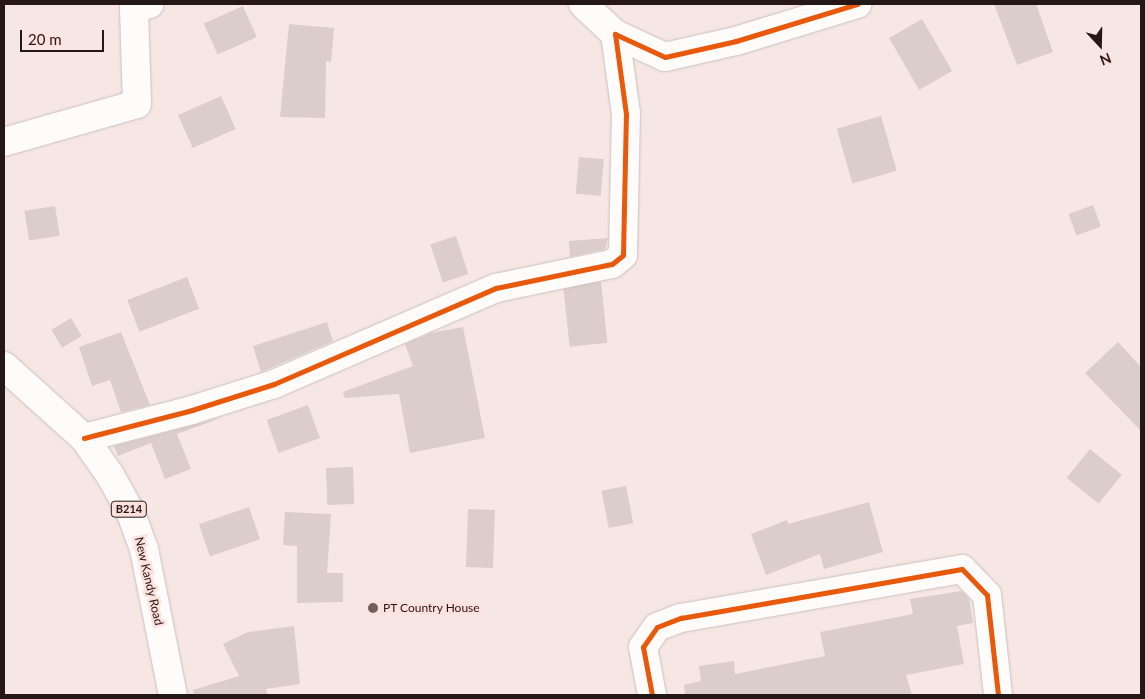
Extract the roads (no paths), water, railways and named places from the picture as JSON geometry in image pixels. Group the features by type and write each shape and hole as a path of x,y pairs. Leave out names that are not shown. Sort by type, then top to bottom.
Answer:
{"street":[{"path":"4,142 137,104 134,8 150,4"},
{"path":"583,4 615,34 665,57 736,41 857,4"},
{"path":"84,438 192,410 274,384 496,288 612,264 623,255 626,114 615,34"},
{"name":"New Kandy Road","path":"4,366 84,438 110,475 130,512 144,549 173,695"},
{"path":"652,695 644,647 657,627 681,618 962,569 987,595 998,695"}],"place":[{"name":"PT Country House","path":"373,608"}]}
